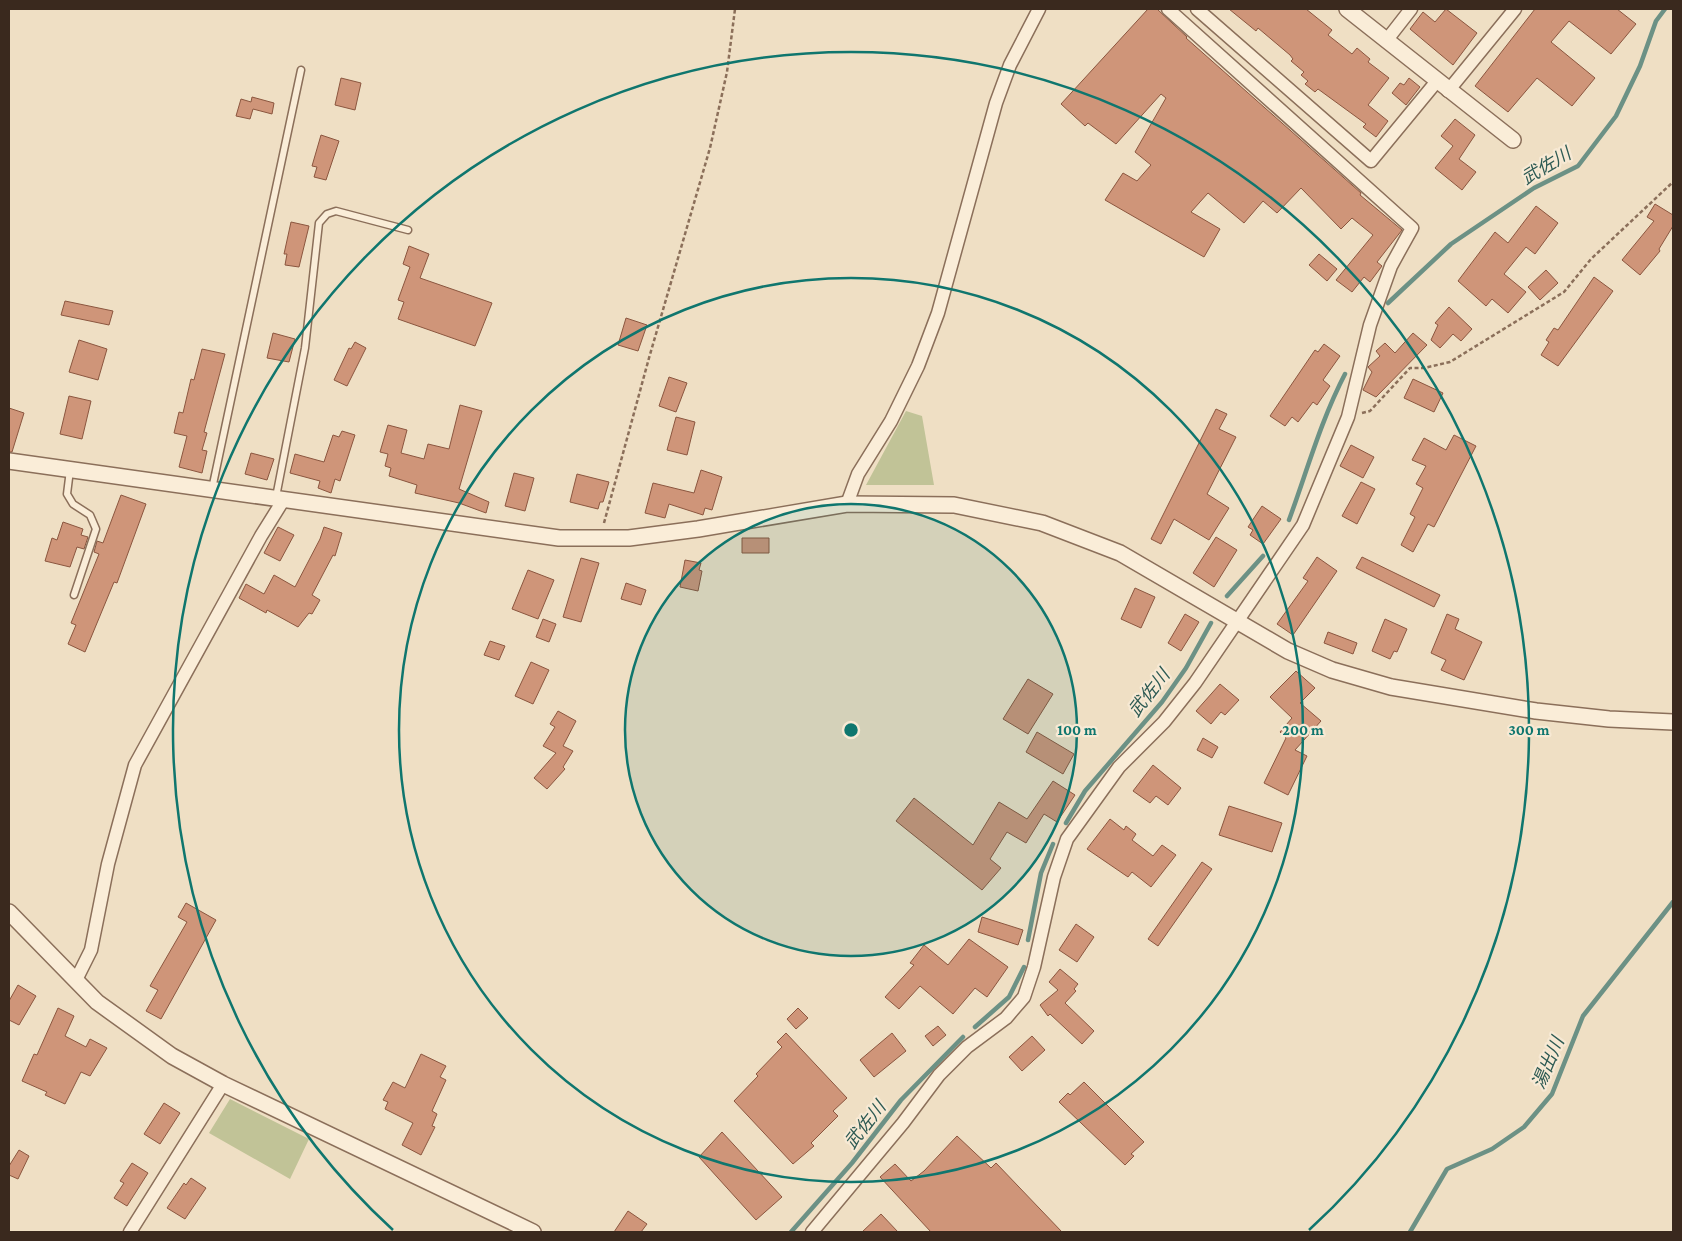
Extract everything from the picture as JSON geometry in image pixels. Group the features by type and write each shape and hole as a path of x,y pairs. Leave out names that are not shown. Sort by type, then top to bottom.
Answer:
{"street":[{"path":"847,504 858,474 892,421 918,366 938,313 996,102 1010,65 1039,9"},
{"path":"812,1232 903,1123 939,1075 968,1047 1006,1018 1024,997 1034,967 1054,877 1067,839 1119,767 1164,722 1237,623 1303,525 1348,417 1370,325 1391,266 1412,228 1168,9"},
{"path":"1197,9 1371,161 1515,9"},
{"path":"1347,9 1442,86 1513,140"},
{"path":"1386,41 1411,9"},
{"path":"9,461 519,533 601,540 698,529 847,504 954,505 1042,523 1120,554 1288,651 1332,670 1391,687 1536,711 1608,719 1673,722"},
{"path":"76,980 90,950 108,864 135,765 280,499"},
{"path":"9,912 97,1002 172,1056 223,1084 533,1232"},
{"path":"130,1232 223,1084"}],"lane":[{"path":"211,490 301,70"},
{"path":"280,499 305,348 319,223 327,214 336,211 408,230"},
{"path":"70,470 66,494 73,504 90,515 96,529 74,595"}],"path":[{"path":"601,540 612,491 710,148 727,72 735,9"},
{"path":"1348,417 1370,411 1410,368 1424,368 1450,362 1564,292 1591,259 1673,182"}],"green space":[{"path":"906,411 922,416 934,485 866,485"},
{"path":"230,1099 309,1139 290,1179 209,1133"}],"building":[{"path":"1148,9 1157,9 1186,38 1361,193 1360,195 1402,230 1377,262 1382,266 1370,282 1364,277 1352,292 1336,280 1373,235 1352,218 1341,229 1301,188 1277,213 1263,201 1244,223 1208,193 1191,212 1220,229 1204,257 1105,200 1123,173 1137,181 1151,165 1135,152 1166,98 1161,94 1116,144 1088,123 1085,126 1061,104"},
{"path":"1229,9 1306,9 1332,30 1328,35 1352,54 1357,48 1370,59 1368,62 1389,78 1368,105 1388,121 1376,137 1363,127 1366,124 1318,89 1315,92 1305,84 1308,81 1301,75 1304,72 1291,61 1293,59 1290,55 1258,28 1256,31"},
{"path":"1446,9 1477,33 1453,65 1410,29 1423,12 1435,22"},
{"path":"1535,9 1617,9 1636,24 1611,54 1569,21 1551,42 1595,78 1572,106 1537,78 1508,112 1475,86"},
{"path":"341,78 361,83 355,110 335,105"},
{"path":"1409,78 1420,87 1406,105 1392,93 1400,83 1404,85"},
{"path":"252,97 274,103 272,114 253,109 250,119 236,116 241,99 251,102"},
{"path":"1455,119 1475,135 1459,159 1476,172 1462,190 1435,168 1453,146 1441,136"},
{"path":"321,135 339,141 326,180 314,177 317,167 312,166"},
{"path":"1655,204 1673,215 1673,226 1659,249 1660,251 1640,275 1622,260 1654,221 1647,217"},
{"path":"1536,206 1558,223 1535,254 1526,247 1504,274 1526,292 1508,313 1492,299 1486,306 1458,281 1495,232 1508,243"},
{"path":"291,222 309,226 299,267 285,265 287,254 284,254"},
{"path":"409,246 429,254 420,278 492,303 475,346 398,319 404,302 398,300 410,267 403,264"},
{"path":"1319,254 1337,269 1327,281 1309,265"},
{"path":"1546,270 1558,283 1540,300 1528,287"},
{"path":"1594,277 1613,291 1558,366 1541,355 1549,342 1546,340 1554,328 1558,330"},
{"path":"65,301 113,311 109,325 61,315"},
{"path":"1449,307 1472,329 1461,341 1453,334 1440,348 1431,340 1438,325 1435,323"},
{"path":"626,318 647,325 638,351 618,345"},
{"path":"273,333 295,339 289,362 267,358"},
{"path":"1413,333 1427,345 1376,397 1363,390 1372,372 1368,367 1380,356 1376,351 1385,343 1395,353"},
{"path":"79,340 107,349 98,380 69,372"},
{"path":"355,342 366,348 347,386 334,380 349,348 351,349"},
{"path":"1324,344 1340,356 1323,380 1330,386 1317,405 1313,402 1298,422 1292,417 1285,426 1270,416 1315,350 1318,352"},
{"path":"202,349 225,354 204,432 207,433 202,450 207,451 202,473 179,467 187,436 174,433 179,412 183,413 191,379 194,380"},
{"path":"669,377 687,383 676,412 659,406"},
{"path":"1413,379 1443,393 1434,412 1404,398"},
{"path":"69,396 91,401 82,439 60,434"},
{"path":"460,405 482,411 459,489 489,502 486,513 459,503 415,493 417,485 389,476 391,468 385,466 388,454 380,452 388,425 407,430 401,453 424,459 428,444 449,449"},
{"path":"9,408 24,413 12,452 9,452"},
{"path":"1216,409 1227,414 1219,429 1236,437 1207,494 1229,508 1209,540 1174,519 1161,544 1151,539"},
{"path":"676,417 695,422 687,455 667,450"},
{"path":"342,431 355,435 340,481 335,479 331,493 318,488 320,481 290,473 295,454 324,462 333,435 339,437"},
{"path":"1454,435 1476,446 1434,527 1428,524 1413,552 1401,545 1415,517 1410,514 1423,488 1416,484 1426,466 1412,460 1424,438 1446,450"},
{"path":"1351,445 1374,457 1363,478 1340,466"},
{"path":"251,453 274,459 267,480 245,474"},
{"path":"701,470 722,477 712,510 705,508 703,515 669,504 665,518 645,513 653,483 694,493"},
{"path":"514,473 534,478 525,511 505,506"},
{"path":"577,474 609,482 603,502 600,502 598,509 570,502"},
{"path":"1361,482 1375,489 1357,524 1342,516"},
{"path":"121,495 146,504 117,583 114,582 85,652 68,644 76,625 71,623 99,554 94,552 97,541 103,543"},
{"path":"1262,506 1281,519 1263,544 1250,535 1253,530 1248,527"},
{"path":"63,522 83,529 81,535 88,537 84,549 77,547 70,567 45,561 52,538 57,540"},
{"path":"278,527 294,535 280,561 264,553"},
{"path":"324,527 342,533 335,556 333,555 312,595 320,600 312,614 309,613 298,627 267,610 266,613 239,598 246,584 264,594 274,575 295,587 320,539"},
{"path":"1216,537 1237,550 1214,587 1193,573"},
{"path":"742,538 769,538 769,553 742,553"},
{"path":"1317,557 1337,571 1293,635 1277,624 1308,581 1303,578"},
{"path":"1362,557 1440,595 1434,607 1356,568"},
{"path":"581,558 599,563 581,622 563,617"},
{"path":"685,560 701,563 699,570 702,571 698,591 680,587"},
{"path":"528,570 554,580 538,619 512,609"},
{"path":"626,583 646,590 641,605 621,599"},
{"path":"1135,588 1155,597 1141,628 1121,619"},
{"path":"1185,614 1199,622 1181,651 1168,643"},
{"path":"1447,614 1459,619 1455,629 1482,642 1464,680 1441,670 1446,660 1431,653"},
{"path":"543,619 556,624 549,642 536,637"},
{"path":"1385,619 1407,629 1397,652 1394,651 1390,659 1372,651"},
{"path":"1328,632 1357,643 1353,654 1324,643"},
{"path":"490,641 505,646 499,660 484,655"},
{"path":"531,662 549,670 533,704 515,696"},
{"path":"1296,671 1315,688 1300,703 1321,721 1295,750 1307,756 1288,795 1264,783 1286,738 1280,732 1292,718 1270,697"},
{"path":"1028,679 1053,694 1028,734 1003,719"},
{"path":"1220,684 1239,700 1225,715 1221,712 1211,724 1196,711"},
{"path":"558,711 576,721 563,746 573,751 563,767 565,769 547,789 534,778 556,753 543,746 555,727 550,724"},
{"path":"1037,732 1074,754 1063,774 1026,752"},
{"path":"1203,738 1218,747 1212,758 1197,750"},
{"path":"1153,765 1181,788 1168,805 1156,796 1150,803 1133,791"},
{"path":"1053,781 1075,795 1057,822 1044,814 1026,843 1007,832 990,859 1001,868 982,890 896,821 914,798 973,845 999,802 1027,819"},
{"path":"1229,806 1282,823 1272,852 1219,835"},
{"path":"1110,819 1124,830 1126,826 1136,834 1132,840 1153,856 1162,845 1176,855 1151,887 1132,872 1128,877 1087,849"},
{"path":"1202,862 1212,869 1158,946 1148,939"},
{"path":"186,903 216,920 161,1019 146,1011 158,990 150,986 187,922 178,917"},
{"path":"982,917 1023,930 1018,945 978,932"},
{"path":"1076,924 1094,937 1077,962 1059,950"},
{"path":"969,939 1008,967 987,997 975,988 953,1014 920,986 899,1009 885,997 914,965 910,963 924,945 948,965"},
{"path":"1060,969 1078,984 1074,989 1076,991 1065,1003 1094,1031 1082,1044 1050,1014 1048,1016 1040,1005 1058,990 1049,982"},
{"path":"18,985 36,996 19,1025 9,1020 9,1001"},
{"path":"58,1008 74,1016 65,1036 86,1047 90,1039 107,1048 90,1076 81,1072 65,1104 45,1095 47,1092 22,1081 34,1054 37,1055"},
{"path":"798,1008 808,1018 796,1029 787,1019"},
{"path":"938,1026 946,1035 933,1046 925,1036"},
{"path":"786,1033 847,1098 833,1111 838,1116 811,1143 814,1146 793,1164 734,1101 782,1047 777,1042"},
{"path":"892,1033 906,1051 874,1077 860,1060"},
{"path":"1032,1036 1045,1050 1022,1071 1009,1057"},
{"path":"421,1054 446,1066 440,1077 446,1080 432,1111 437,1114 432,1126 435,1127 421,1155 402,1145 413,1123 385,1109 388,1102 383,1100 393,1082 405,1088"},
{"path":"1084,1082 1144,1142 1131,1154 1134,1156 1125,1165 1059,1102"},
{"path":"164,1103 180,1113 160,1144 144,1134"},
{"path":"722,1132 782,1197 756,1220 699,1157"},
{"path":"957,1136 991,1168 996,1163 1062,1232 931,1232 880,1177 895,1164 911,1181 924,1171"},
{"path":"19,1150 29,1156 18,1179 9,1175 9,1166"},
{"path":"132,1163 148,1173 127,1206 114,1198 124,1183 120,1181"},
{"path":"191,1178 206,1188 185,1219 167,1208 184,1183 186,1185"},
{"path":"628,1211 647,1224 641,1232 614,1232"},
{"path":"881,1214 898,1232 862,1232"}],"waterway":[{"name":"武佐川","path":"1388,303 1451,244 1534,188 1578,166 1616,116 1640,66 1656,21 1665,9"},
{"name":"武佐川","path":"1289,520 1321,427 1345,374"},
{"name":"武佐川","path":"1227,596 1263,556"},
{"name":"武佐川","path":"1066,823 1085,791 1162,702 1186,668 1211,623"},
{"name":"武佐川","path":"1028,940 1041,873 1053,844"},
{"name":"湯出川","path":"1410,1232 1447,1169 1492,1149 1524,1127 1552,1094 1583,1016 1673,902"},
{"name":"武佐川","path":"975,1027 1009,997 1024,967"},
{"name":"武佐川","path":"791,1232 852,1163 901,1100 963,1037"}]}
